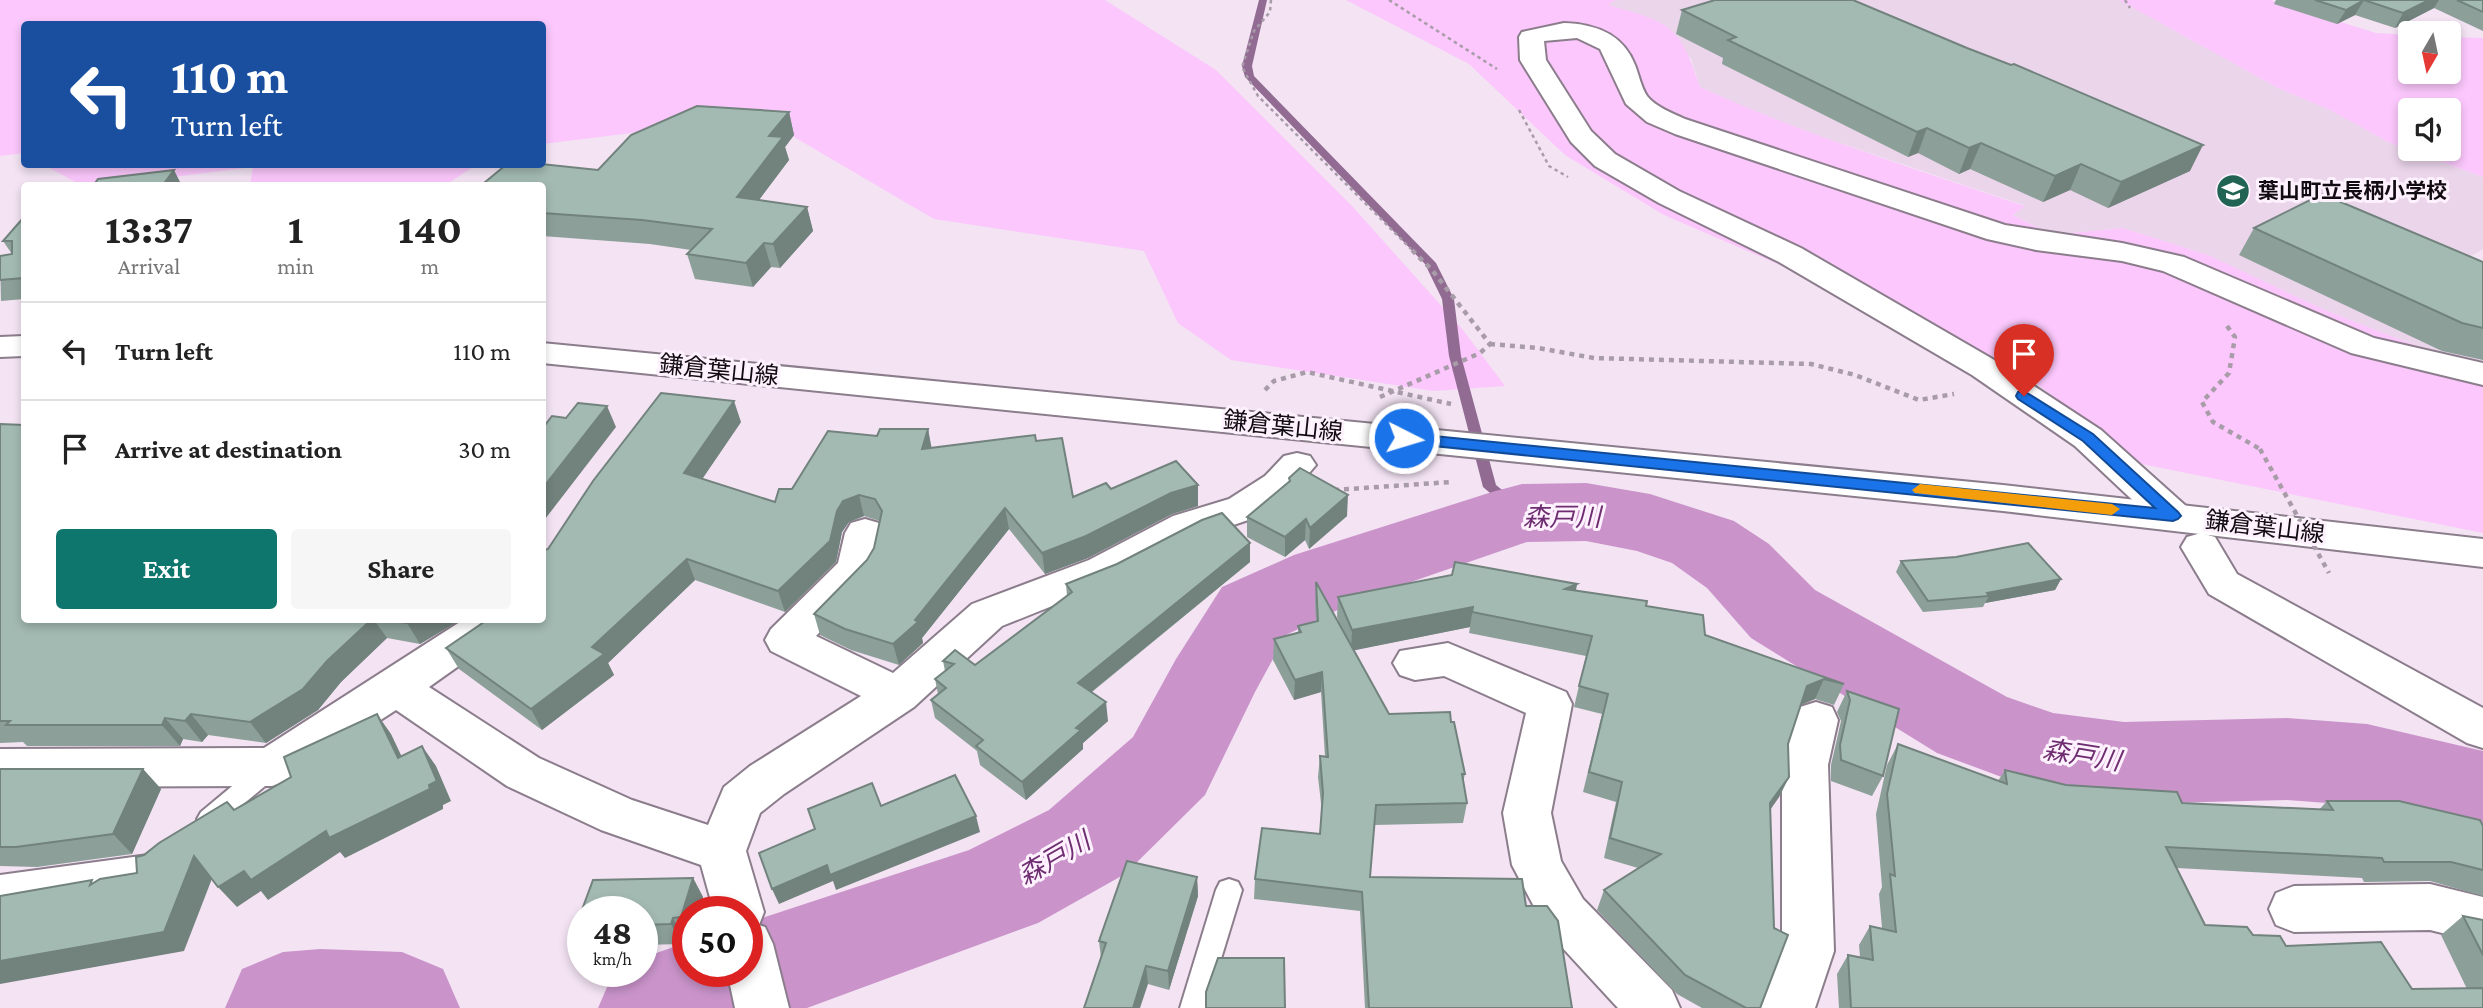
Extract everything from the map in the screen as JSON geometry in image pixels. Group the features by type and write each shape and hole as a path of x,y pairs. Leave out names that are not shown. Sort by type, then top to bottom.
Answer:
{"street":[{"path":"2173,516 2088,438 1984,368 1790,255 1727,222 1669,197 1605,160 1581,136 1533,60 1531,37 1556,30 1600,38 1617,53 1636,99 1652,112 1682,127 1998,233 2036,241 2122,252 2172,264 2363,346 2483,374"},
{"path":"0,347 21,346"},
{"name":"鎌倉葉山線","path":"546,353 2173,516 2483,553"},
{"path":"735,896 722,851 741,801 767,780 898,695 987,615 1103,570 1186,526 1243,508 1288,475"},
{"path":"865,534 857,569 786,640 898,695"},
{"path":"2201,547 2223,584 2483,730"},
{"path":"0,768 272,766 490,623"},
{"path":"1415,663 1448,659 1550,704 1527,813 1537,865 1565,915 1653,1008"},
{"path":"396,687 523,772 618,816 722,851"},
{"path":"1788,1008 1808,951 1805,765 1816,720"},
{"path":"2294,909 2430,907 2483,920"},
{"path":"757,987 762,1008"}],"lane":[{"path":"0,886 153,865 272,766"},
{"path":"1194,1008 1229,890"}],"path":[{"path":"1271,0 1270,12 1254,31 1242,67 1258,96 1432,270 1490,344"},
{"path":"1389,0 1503,73"},
{"path":"2125,0 2130,8"},
{"path":"1514,99 1549,166 1571,178"},
{"path":"2221,319 2235,337 2229,373 2202,402 2213,422 2260,449 2329,573"},
{"path":"1380,397 1480,353 1490,344 1538,348 1594,358 1811,364 1855,375 1919,400 1968,391 2024,396"},
{"path":"1258,398 1275,381 1307,372 1458,406"},
{"path":"1288,475 1331,490 1455,482"}],"shaded area":[{"path":"0,0 1105,0 1216,70 1352,206 1463,330 1505,386 1434,391 1231,360 1178,323 1144,251 934,219 760,117 546,144 546,21 21,21 21,153 0,156"},
{"path":"1346,0 1616,0 1608,5 1659,22 1678,38 1686,50 1700,87 1780,121 2025,206 2013,215 2052,235 2123,228 2208,255 2325,310 2442,356 2483,364 2483,533 2142,464 2012,365 1664,215 1565,155 1469,64"},
{"name":"葉山町立長柄小学校","path":"1616,0 2119,0 2278,88 2330,110 2398,146 2398,161 2440,161 2483,177 2483,249 2444,272 2483,291 2483,364 2442,356 2325,310 2208,255 2123,228 2052,235 2012,214 2024,205 1822,137 1700,87 1691,58 1607,5"},
{"path":"2119,0 2270,0 2376,33 2398,34 2398,84 2461,84 2461,37 2483,38 2483,177 2440,161 2461,161 2461,98 2398,98 2398,146 2330,110 2278,88"},
{"path":"50,168 245,168 133,182 75,182"},
{"path":"253,168 471,168 450,182 250,182"}],"building":[{"path":"1715,0 1853,0 1967,48 2014,64 2203,145 2121,182 2081,164 2055,176 1981,143 1969,148 1927,128 1917,132 1728,40 1736,37 1682,10"},
{"path":"2315,0 2364,0 2346,10"},
{"path":"2364,0 2429,0 2403,13"},
{"path":"2457,0 2483,0 2483,12"},
{"path":"697,106 789,112 769,136 783,137 737,197 807,207 773,244 764,243 746,263 687,254 712,229 642,220 546,213 546,182 485,182 502,168 546,168 546,165 598,170 631,135"},
{"path":"174,170 165,182 96,182 98,179"},
{"path":"2322,194 2483,262 2483,328 2462,323 2254,228"},
{"path":"21,220 21,278 0,280 0,256 12,254 12,241 3,241"},
{"path":"661,393 734,401 684,473 775,502 779,489 792,489 828,431 877,436 880,429 928,429 922,449 1035,435 1036,441 1062,438 1073,497 1106,483 1111,489 1176,461 1198,485 1171,493 1086,536 1042,553 1005,508 915,620 918,622 893,644 845,629 814,614 867,560 874,548 882,511 875,499 859,495 843,501 837,511 830,541 778,591 687,559 592,647 604,654 531,709 446,648 483,623 546,623 546,550 593,481"},
{"path":"578,403 607,406 546,484 546,424 552,416 566,418"},
{"path":"0,424 21,425 21,623 368,623 327,661 303,689 250,722 191,714 185,721 165,718 162,725 6,725 10,721 0,721"},
{"path":"1300,468 1348,495 1310,528 1306,519 1285,537 1247,517 1290,481 1289,478"},
{"path":"1222,513 1250,543 1078,683 1106,702 1076,728 1081,730 1022,782 976,746 983,740 931,700 946,688 935,679 954,664 943,661 955,650 975,665 1072,592 1066,584 1117,564 1202,520"},
{"path":"2028,543 2061,579 1987,593 1989,596 1928,601 1901,561 1956,557"},
{"path":"1455,562 1577,584 1565,589 1647,601 1646,606 1703,615 1705,635 1844,684 1824,679 1807,686 1788,744 1789,777 1770,803 1774,928 1788,935 1760,1008 1746,1008 1685,975 1604,890 1661,854 1610,838 1622,782 1589,772 1608,694 1579,686 1592,636 1472,612 1473,607 1352,630 1338,597 1452,575"},
{"path":"1316,582 1389,714 1450,712 1465,774 1462,774 1467,803 1376,805 1370,877 1522,879 1526,906 1547,906 1558,921 1572,1008 1369,1008 1362,892 1255,879 1262,828 1320,834 1323,793 1320,756 1328,757 1322,672 1295,680 1274,639 1301,632 1298,626 1318,621"},
{"path":"1847,691 1899,709 1883,776 1841,760 1840,745 1850,700"},
{"path":"377,714 398,758 422,746 437,781 429,785 430,789 329,838 326,831 251,880 244,871 218,887 194,856 164,932 0,961 0,896 92,880 90,885 100,879 137,873 136,857 144,855 227,802 234,810 291,777 284,757"},
{"path":"1898,744 2007,784 2005,770 2066,785 2177,792 2182,803 2333,810 2327,801 2399,801 2480,820 2483,826 2483,870 2451,862 2384,862 2382,858 2166,847 2205,925 2247,927 2253,935 2280,936 2286,946 2381,942 2412,989 2483,988 2483,1008 1851,1008 1848,955 1873,960 1870,926 1896,932 1890,874 1895,876 1887,794"},
{"path":"0,769 143,769 113,834 0,847"},
{"path":"955,775 976,816 830,875 827,865 772,889 759,853 815,829 808,809 872,783 881,806"},
{"path":"1127,861 1197,877 1168,971 1146,966 1133,1008 1084,1008 1106,943 1099,941"},
{"path":"693,878 687,896 672,896 671,924 658,924 658,896 587,896 593,880"},
{"path":"2463,916 2483,920 2483,955"},
{"path":"1218,958 1284,958 1285,1008 1206,1008 1206,992"}],"waterway":[{"path":"1263,0 1247,66 1250,77 1430,263 1448,299 1455,356 1490,487 1522,513"},
{"name":"森戸川","path":"656,1008 999,889 1087,842 1169,766 1210,685 1254,611 1325,578 1522,513 1586,512 1650,524 1703,542 1738,566 1783,614 1972,725 2050,754 2124,763 2287,759 2367,765 2483,794"},
{"name":"森戸川","path":"283,1008 320,1004 402,1008"}],"slow traffic":[{"path":"1920,490 2112,509"}],"place":[{"name":"葉山町立長柄小学校","path":"2233,191"}],"route":[{"path":"1404,438 2173,516 2088,438 2024,396"}]}
